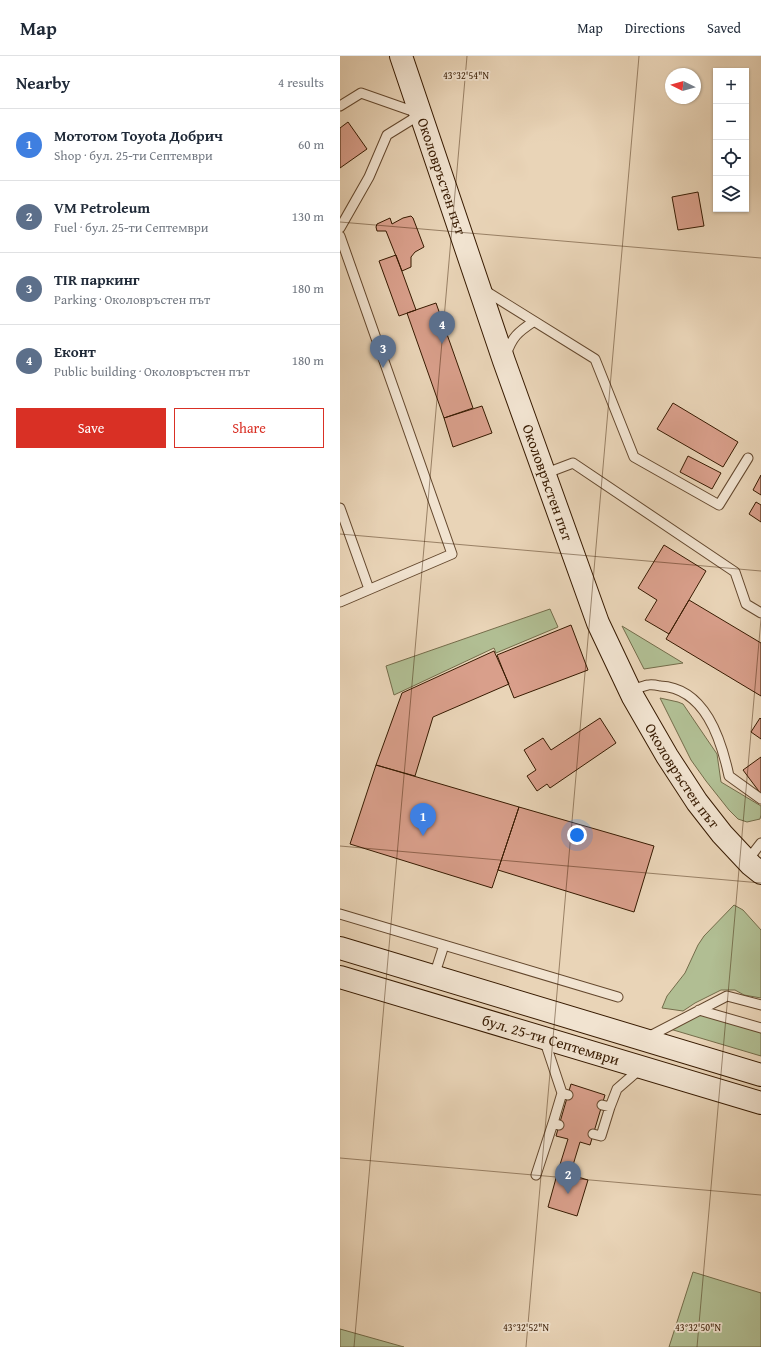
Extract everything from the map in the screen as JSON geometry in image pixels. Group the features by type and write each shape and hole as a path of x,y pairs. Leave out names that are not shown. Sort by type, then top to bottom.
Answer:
{"main road":[{"name":"Околовръстен път","path":"401,56 504,361 598,623 630,691 667,756 697,802 722,834 754,867"},
{"name":"бул. 25-ти Септември","path":"340,948 761,1075"},
{"name":"бул. 25-ти Септември","path":"340,977 761,1103"}],"lane":[{"path":"340,106 361,93 421,114"},
{"path":"340,228 369,178 387,135 421,114"},
{"path":"340,236 452,554 340,602"},
{"path":"479,287 533,322 595,359 634,457 718,505 748,458"},
{"path":"504,361 510,343 517,332 533,322"},
{"path":"544,474 573,464 735,572 746,604 761,613"},
{"path":"340,508 369,589"},
{"path":"630,691 648,685 666,686 680,690 690,696 703,708 714,728 724,752 728,776 761,799"},
{"path":"754,867 761,843"},
{"path":"340,914 618,997"},
{"path":"434,976 444,945"},
{"path":"644,1039 727,996 761,1005"},
{"path":"699,1010 761,1028"},
{"path":"536,1175 556,1124 565,1094 544,1038"},
{"path":"593,1134 600,1136 606,1106 617,1089 642,1068"}],"green space":[{"path":"550,609 558,627 496,653 494,648 394,695 386,666"},
{"path":"622,626 683,663 644,669"},
{"path":"660,698 683,704 717,754 721,782 761,806 760,819 747,822 738,819 729,810 691,760"},
{"path":"734,905 743,910 761,930 761,998 744,995 735,990 721,990 683,1011 662,1008 667,996 685,973 698,945 704,936"},
{"path":"699,1014 761,1032 761,1056 670,1029"},
{"path":"693,1272 761,1293 761,1347 669,1347"},
{"path":"340,1329 404,1347 340,1347"}],"building":[{"path":"348,122 367,149 340,168 340,128"},
{"path":"698,192 704,226 678,230 672,197"},
{"path":"411,216 424,247 415,252 411,257 411,267 402,271 386,231 377,231 376,227 377,224 390,218 392,224 403,218"},
{"path":"396,255 416,310 399,316 379,261"},
{"path":"436,303 473,408 444,418 407,313"},
{"path":"673,403 738,442 723,467 657,429"},
{"path":"482,406 492,433 453,447 444,418"},
{"path":"688,456 721,473 712,489 680,472"},
{"path":"761,475 761,495 753,490"},
{"path":"756,502 761,505 761,522 749,514"},
{"path":"664,545 706,571 669,634 645,620 657,600 638,588"},
{"path":"689,600 761,643 761,696 666,639"},
{"path":"571,625 588,670 514,698 497,655"},
{"path":"494,651 509,684 433,717 415,776 376,765 402,693"},
{"path":"600,718 616,743 550,788 547,784 537,791 527,776 536,770 524,750 543,738 551,750"},
{"path":"760,718 761,719 761,739 751,732"},
{"path":"761,757 761,794 743,770"},
{"path":"376,765 519,807 492,888 350,844"},
{"path":"519,807 654,846 634,912 498,870"},
{"path":"571,1084 605,1095 590,1145 580,1142 570,1175 558,1171 568,1139 556,1136"},
{"path":"558,1171 588,1180 577,1216 548,1207"}],"place":[{"name":"Еконт","path":"442,344"},
{"name":"TIR паркинг","path":"383,368"},
{"name":"Мототом Toyota Добрич","path":"423,836"},
{"name":"VM Petroleum","path":"568,1194"}]}
